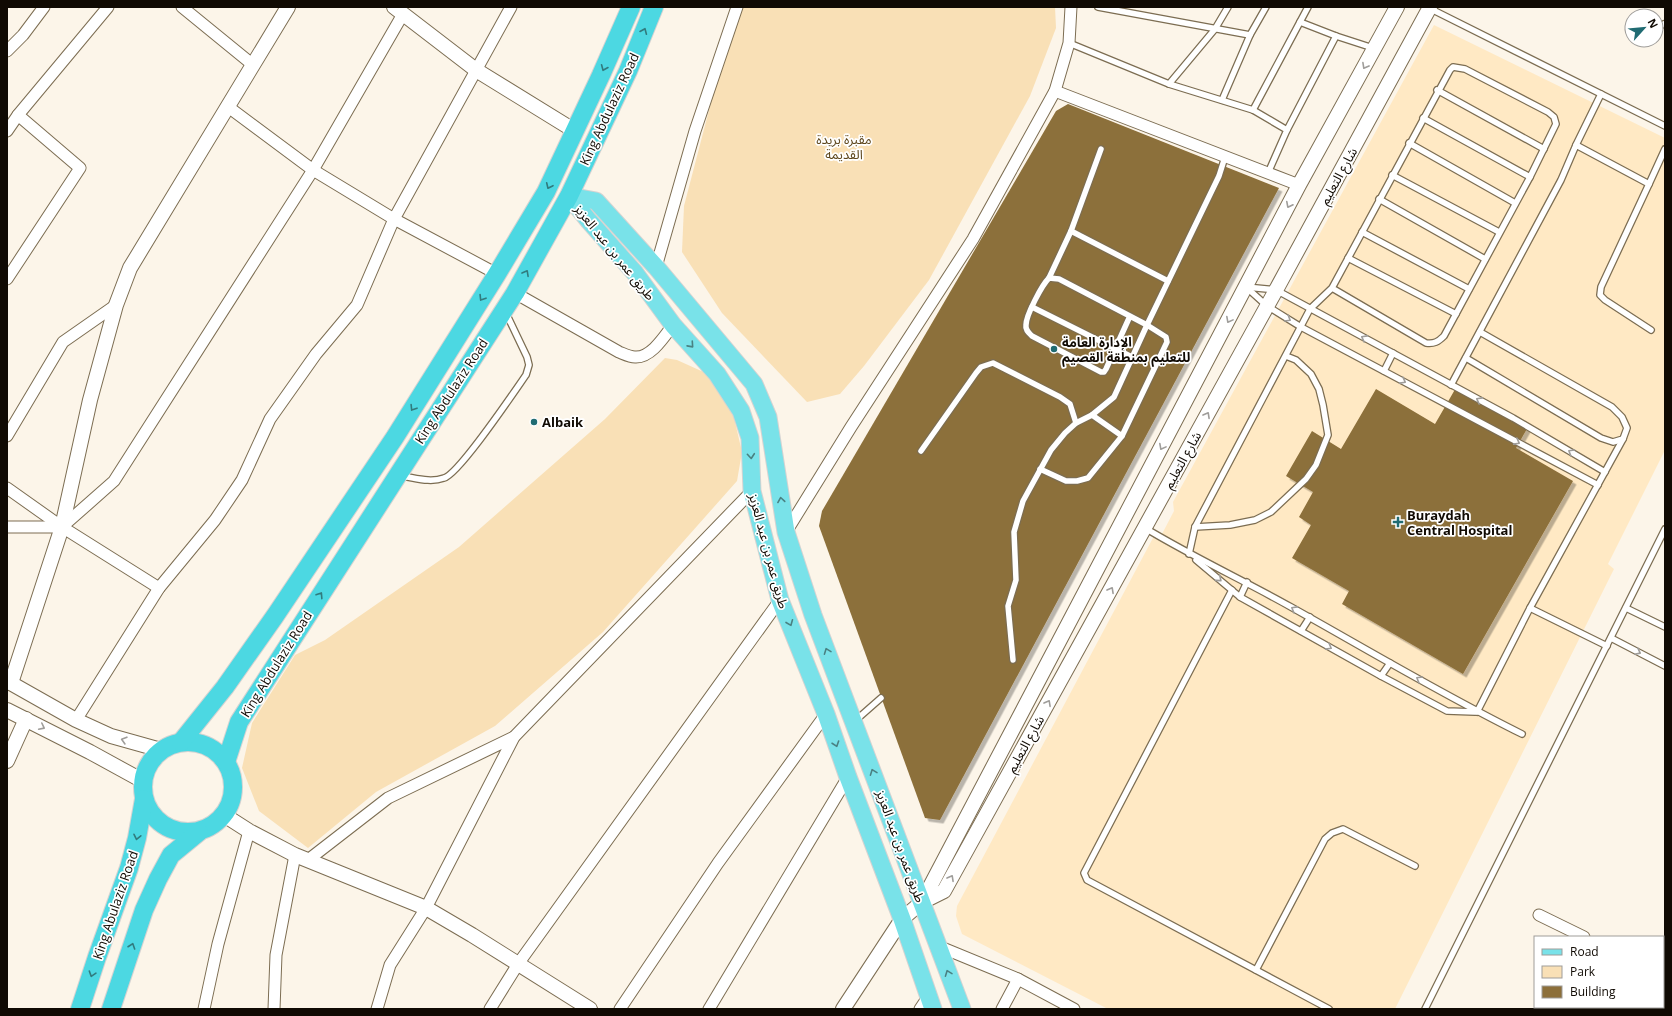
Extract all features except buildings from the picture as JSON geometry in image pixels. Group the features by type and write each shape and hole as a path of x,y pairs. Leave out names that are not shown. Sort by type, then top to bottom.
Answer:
{"highway":[{"name":"King Abdulaziz Road","path":"181,742 225,687 280,610 395,437 497,274 546,192 631,7"},
{"name":"King Abdulaziz Road","path":"226,762 239,722 515,293 569,196 628,70 654,7"},
{"path":"111,1009 144,910 171,855 199,832 213,826 224,816 231,801 233,785 231,773 226,762 220,755 206,746 189,742 181,742 170,745 161,750 149,764 143,781 144,799 152,815 165,826 181,832 199,832"},
{"name":"King Abulaziz Road","path":"80,1009 129,868 137,838 144,799"}],"main road":[{"name":"طريق عمر بن عبد العزيز","path":"569,196 596,201 656,267 754,384 768,417 786,532 813,615 962,1009"},
{"name":"طريق عمر بن عبد العزيز","path":"569,196 634,273 673,325 717,374 741,411 750,438 752,491 780,600 826,714 848,777 902,919 927,1005"}],"street":[{"path":"7,51 44,7"},
{"path":"7,131 18,114 108,7"},
{"path":"182,7 253,65"},
{"path":"161,750 111,736 76,720 9,682 62,527 90,400 116,304 130,268 288,7"},
{"path":"76,720 159,588 215,520 242,480 270,419 316,354 357,304 394,219 511,7"},
{"path":"656,267 695,131 737,7"},
{"path":"786,532 851,427 973,239 1055,91 1069,43 1071,7"},
{"name":"شارع التعليم","path":"922,902 1299,185 1397,7"},
{"name":"شارع التعليم","path":"843,1009 902,919 922,902 944,891 1430,8"},
{"path":"7,527 62,527 114,481 313,170 399,10 476,70 575,131"},
{"path":"1055,91 1299,185"},
{"path":"227,106 313,170 394,219 497,274"},
{"path":"7,279 80,168 18,114"},
{"path":"515,293 619,352 633,357 641,357 655,347 673,325"},
{"path":"7,436 63,342 116,304"},
{"path":"7,488 62,527 159,588"},
{"path":"377,1009 390,965 426,908 514,737 752,491"},
{"path":"490,1009 518,964 780,600"},
{"path":"7,710 143,781"},
{"path":"620,1009 718,863 826,714"},
{"path":"7,761 10,747 26,719"},
{"path":"274,1009 276,954 302,858 388,798 514,737"},
{"path":"709,1009 848,777"},
{"path":"224,816 249,831 302,858 426,908 590,1009"},
{"path":"204,1009 218,944 249,831"},
{"path":"1539,915 1582,936"},
{"path":"938,946 1018,979 1074,1009"},
{"path":"1002,1009 1018,979"}],"lane":[{"path":"1098,7 1250,35"},
{"path":"1169,84 1215,29 1228,7"},
{"path":"1222,100 1250,35 1266,7"},
{"path":"1252,110 1308,7"},
{"path":"1430,8 1665,126"},
{"path":"1300,22 1336,36 1375,48"},
{"path":"1268,173 1287,130 1336,36"},
{"path":"1069,43 1169,84 1252,110 1287,130"},
{"path":"1189,554 1195,527 1310,309 1332,288 1437,90 1450,70 1453,67 1460,67 1548,112 1554,117 1556,124 1530,177 1440,341 1433,344 1426,343 1332,288"},
{"path":"1437,90 1544,149"},
{"path":"1451,385 1561,180 1601,94"},
{"path":"1423,118 1530,177"},
{"path":"1409,143 1515,204"},
{"path":"1576,145 1649,184"},
{"path":"1101,149 1071,231 1049,278 1043,284 1032,307 1026,326 1027,332 1101,372 1104,372 1116,350 1130,316"},
{"path":"1651,330 1604,300 1600,295 1601,287 1665,149"},
{"path":"1013,660 1008,606 1016,580 1014,532 1023,501 1051,450 1065,433 1076,423 1092,415 1114,396 1219,176 1225,157"},
{"path":"1392,175 1499,232"},
{"path":"1379,199 1485,258"},
{"path":"1071,231 1168,281"},
{"path":"1362,232 1469,289"},
{"path":"1348,258 1456,314"},
{"path":"1040,469 1066,481 1078,481 1088,478 1122,436 1167,342 1166,337 1147,325 1058,279 1049,278"},
{"path":"1246,287 1276,290 1513,418 1605,472"},
{"path":"1246,287 1267,306 1301,327 1598,485"},
{"path":"1032,307 1132,358"},
{"path":"398,475 430,481 446,478 460,466 526,375 530,365 504,310"},
{"path":"1477,712 1530,608 1623,439 1627,428 1622,417 1612,407 1480,332"},
{"path":"1384,371 1393,353"},
{"path":"1195,527 1230,525 1255,520 1271,512 1306,479 1316,465 1328,435 1320,394 1312,374 1296,360 1286,356"},
{"path":"1466,358 1601,438 1612,442 1623,439"},
{"path":"921,452 976,373 981,367 993,363 1060,397 1070,404 1076,423"},
{"path":"1092,415 1122,436"},
{"path":"1145,528 1189,554 1247,582 1477,712 1522,734"},
{"path":"1425,1009 1665,529"},
{"path":"1189,554 1240,597 1381,676 1447,711 1477,712"},
{"path":"1240,597 1247,582"},
{"path":"1232,590 1084,873 1087,880 1329,1009"},
{"path":"1530,608 1607,646"},
{"path":"1626,608 1665,628"},
{"path":"1301,631 1310,617"},
{"path":"1611,638 1665,666"},
{"path":"1381,676 1390,663"},
{"path":"854,722 881,698"},
{"path":"1256,970 1325,839 1332,833 1343,829 1415,866"}],"shaded area":[{"name":"Buraydah Central Hospital","path":"1434,25 1665,138 1665,450 1608,564 1614,569 1395,1009 1108,1009 962,934 956,916 957,906 1154,536 1162,534 1174,511 1173,502"}],"green space":[{"name":"مقبرة بريدة القديمة","path":"743,7 1055,7 1056,28 1030,96 929,280 864,366 840,394 807,402 722,313 682,252 684,206 720,68"},
{"path":"665,358 677,360 708,374 732,409 742,452 737,481 603,632 495,726 376,792 308,848 259,811 242,768 252,723 295,655 325,640 459,547 605,419"}],"place":[{"name":"الإدارة العامة للتعليم بمنطقة القصيم","path":"1054,349"},
{"name":"Albaik","path":"534,422"},
{"name":"Buraydah Central Hospital","path":"1398,522"}]}
